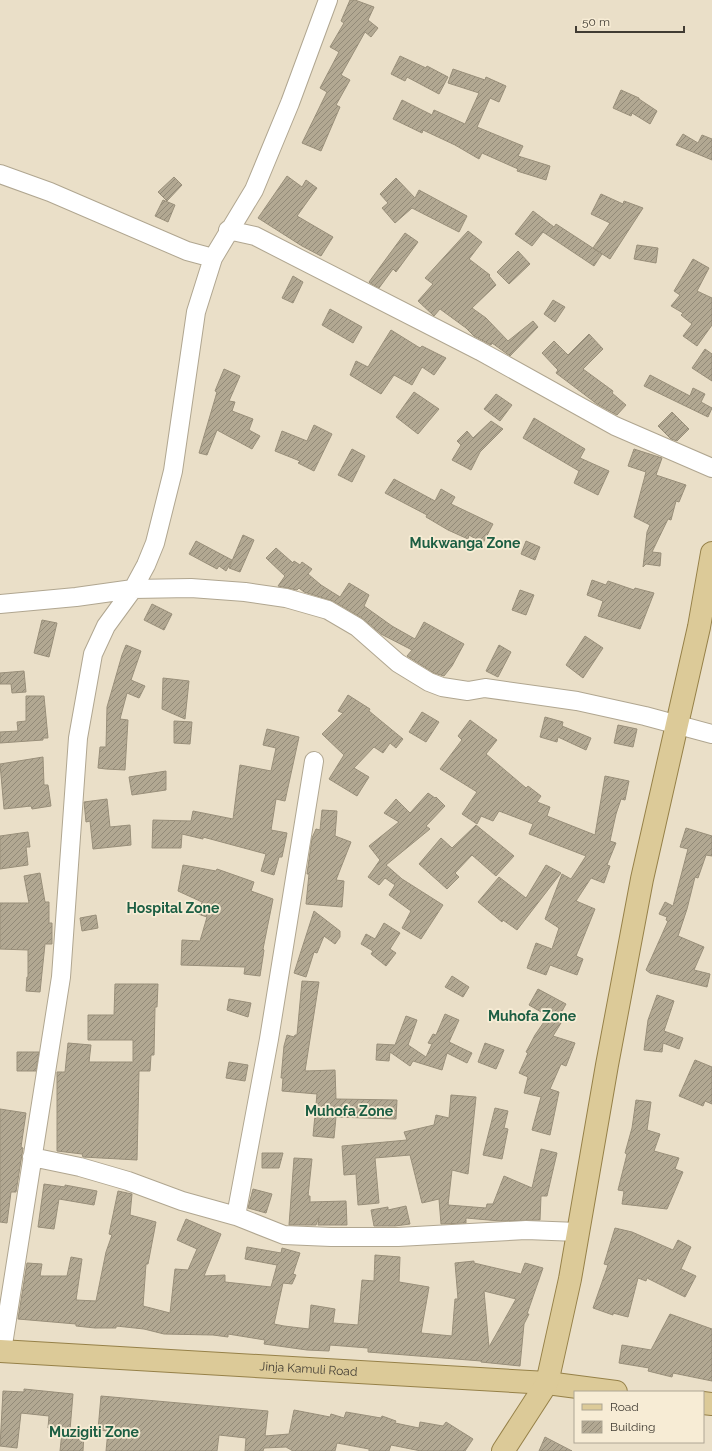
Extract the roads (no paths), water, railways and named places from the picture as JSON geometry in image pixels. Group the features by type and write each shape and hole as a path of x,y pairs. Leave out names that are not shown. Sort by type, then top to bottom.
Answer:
{"main road":[{"path":"502,1451 547,1383 578,1232 642,879 699,627 712,553"},
{"name":"Jinja Kamuli Road","path":"1,1351 547,1383 608,1391"}],"street":[{"path":"1,1351 61,977 78,738 86,684 93,654 106,626 133,589 146,565 155,543 172,471 196,312 213,258 228,230 254,190 290,103 328,0"},
{"path":"0,174 50,192 187,251 213,258"},
{"path":"228,230 255,236 480,351 615,426 712,468"},
{"path":"0,604 76,597 133,589 191,588 245,592 286,598 328,610 357,627 398,663 429,682 468,691 485,688 570,700 645,716 712,734"},
{"path":"236,1216 269,1039 314,761"},
{"path":"32,1158 80,1167 128,1181 182,1201 236,1216 284,1235 308,1237 398,1237 526,1230 578,1232"}],"district":[{"name":"Mukwanga Zone","path":"465,543"},
{"name":"Hospital Zone","path":"173,908"},
{"name":"Muhofa Zone","path":"532,1016"},
{"name":"Muhofa Zone","path":"349,1111"},
{"name":"Muzigiti Zone","path":"94,1432"}]}
